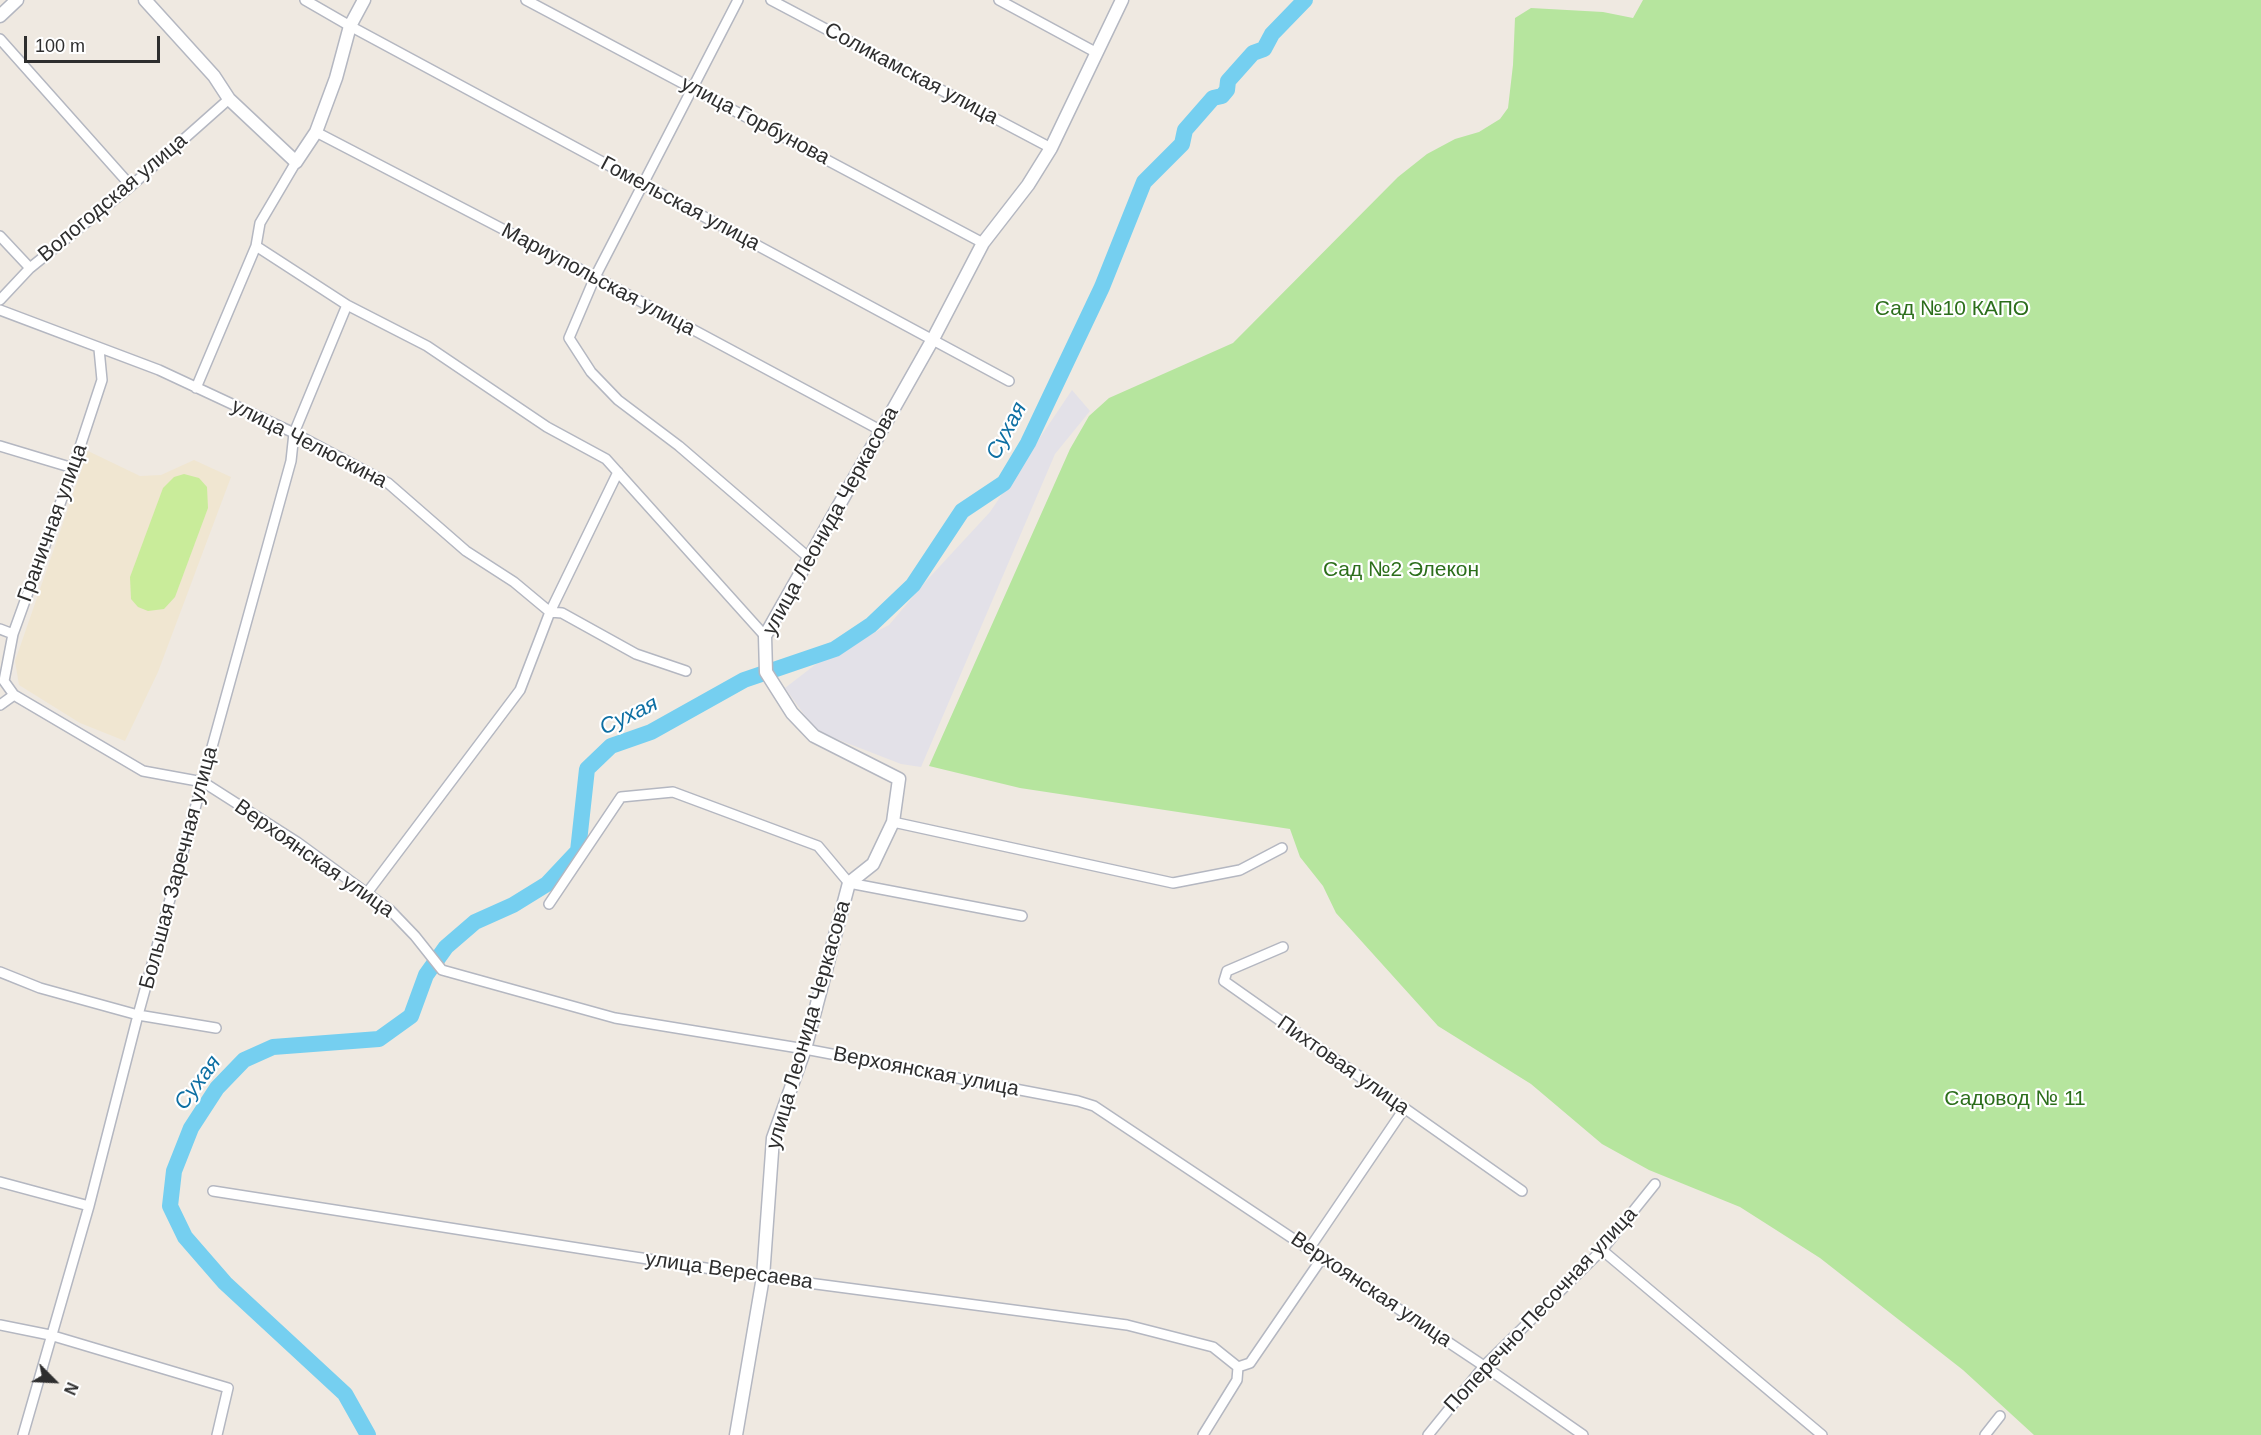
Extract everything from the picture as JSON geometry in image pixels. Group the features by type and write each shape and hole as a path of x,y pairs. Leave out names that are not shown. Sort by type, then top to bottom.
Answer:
{"street":[{"path":"0,16 17,0"},
{"path":"145,0 214,76 229,99 296,162"},
{"name":"Гомельская улица","path":"305,0 1009,381"},
{"path":"196,388 256,246 260,223 316,132 336,78 350,26 364,0"},
{"name":"улица Горбунова","path":"526,0 983,243"},
{"path":"738,0 595,277 569,338 591,372 618,399 679,446 808,557"},
{"name":"Соликамская улица","path":"771,0 1050,148"},
{"path":"999,0 1097,53"},
{"name":"улица Леонида Черкасова","path":"736,1435 763,1277 773,1138 805,1049 849,883 873,864 893,822 899,779 814,736 792,713 766,672 765,636 933,339 983,243 1028,185 1050,148 1122,0"},
{"path":"0,39 131,186"},
{"name":"Вологодская улица","path":"0,300 30,268 131,186 229,99"},
{"name":"Мариупольская улица","path":"316,132 595,277 880,430"},
{"path":"0,236 30,268"},
{"path":"256,246 347,305 427,346 547,427 606,459 765,636"},
{"name":"Большая Заречная улица","path":"23,1435 88,1206 138,1015 291,462 294,433 347,305"},
{"name":"улица Челюскина","path":"0,310 159,370 294,433 388,483 466,551 514,582 550,612 562,613 636,654 686,671"},
{"name":"Граничная улица","path":"14,695 4,681 13,634 102,380 99,349"},
{"path":"0,446 73,468"},
{"path":"367,893 520,690 550,612 618,472"},
{"path":"0,629 13,634"},
{"path":"0,705 14,695"},
{"name":"Верхоянская улица","path":"14,695 143,771 203,782 297,842 390,910 415,936 442,970 615,1018 805,1049 1078,1101 1094,1106 1484,1366 1583,1435"},
{"path":"549,904 621,797 673,792 818,846 849,883 1022,916"},
{"path":"893,822 1173,883 1240,870 1282,848"},
{"name":"Пихтовая улица","path":"1283,947 1227,971 1224,981 1522,1191"},
{"path":"0,972 40,988 138,1015 216,1028"},
{"path":"1309,1249 1404,1109"},
{"path":"0,1182 88,1206"},
{"name":"Поперечно-Песочная улица","path":"1428,1435 1484,1366 1602,1250 1655,1184"},
{"name":"улица Вересаева","path":"213,1191 763,1277 1127,1325 1212,1347 1238,1367"},
{"path":"1602,1250 1822,1435"},
{"path":"1203,1435 1237,1380 1238,1367 1250,1364 1322,1258"},
{"path":"0,1325 50,1335 228,1388 217,1435"},
{"path":"1985,1435 2000,1416"}],"shaded area":[{"path":"1072,390 1090,411 1055,454 921,767 901,764 816,731 785,688 820,661 889,625 990,512"},
{"path":"88,451 140,476 161,475 194,460 231,477 158,672 125,741 80,723 19,685 15,661"}],"green space":[{"path":"1643,0 2261,0 2261,1435 2034,1435 1963,1370 1820,1258 1740,1207 1649,1170 1602,1144 1531,1084 1438,1026 1336,913 1323,886 1300,857 1290,829 1020,788 929,766 1070,449 1089,416 1109,398 1233,343 1398,177 1427,154 1455,139 1479,132 1500,119 1508,108 1515,18 1531,8 1603,12 1633,18"},
{"path":"184,474 199,478 207,487 208,508 175,597 164,609 148,611 138,607 131,599 130,577 163,488 174,477"}],"waterway":[{"name":"Сухая","path":"368,1435 345,1394 225,1283 185,1237 170,1206 174,1171 191,1128 217,1088 244,1060 273,1047 379,1039 411,1016 426,975 446,947 475,922 513,905 547,884 578,851 587,769 611,746 651,732 744,680 835,649 871,625 913,585 962,511 1004,483 1028,443 1102,287 1144,182 1182,144 1185,130 1213,98 1222,96 1227,90 1228,81 1253,53 1264,49 1272,34 1305,0"}],"park label":[{"name":"Сад №10 КАПО","path":"1952,309"},
{"name":"Сад №2 Элекон","path":"1401,570"},
{"name":"Садовод № 11","path":"2015,1099"}]}
